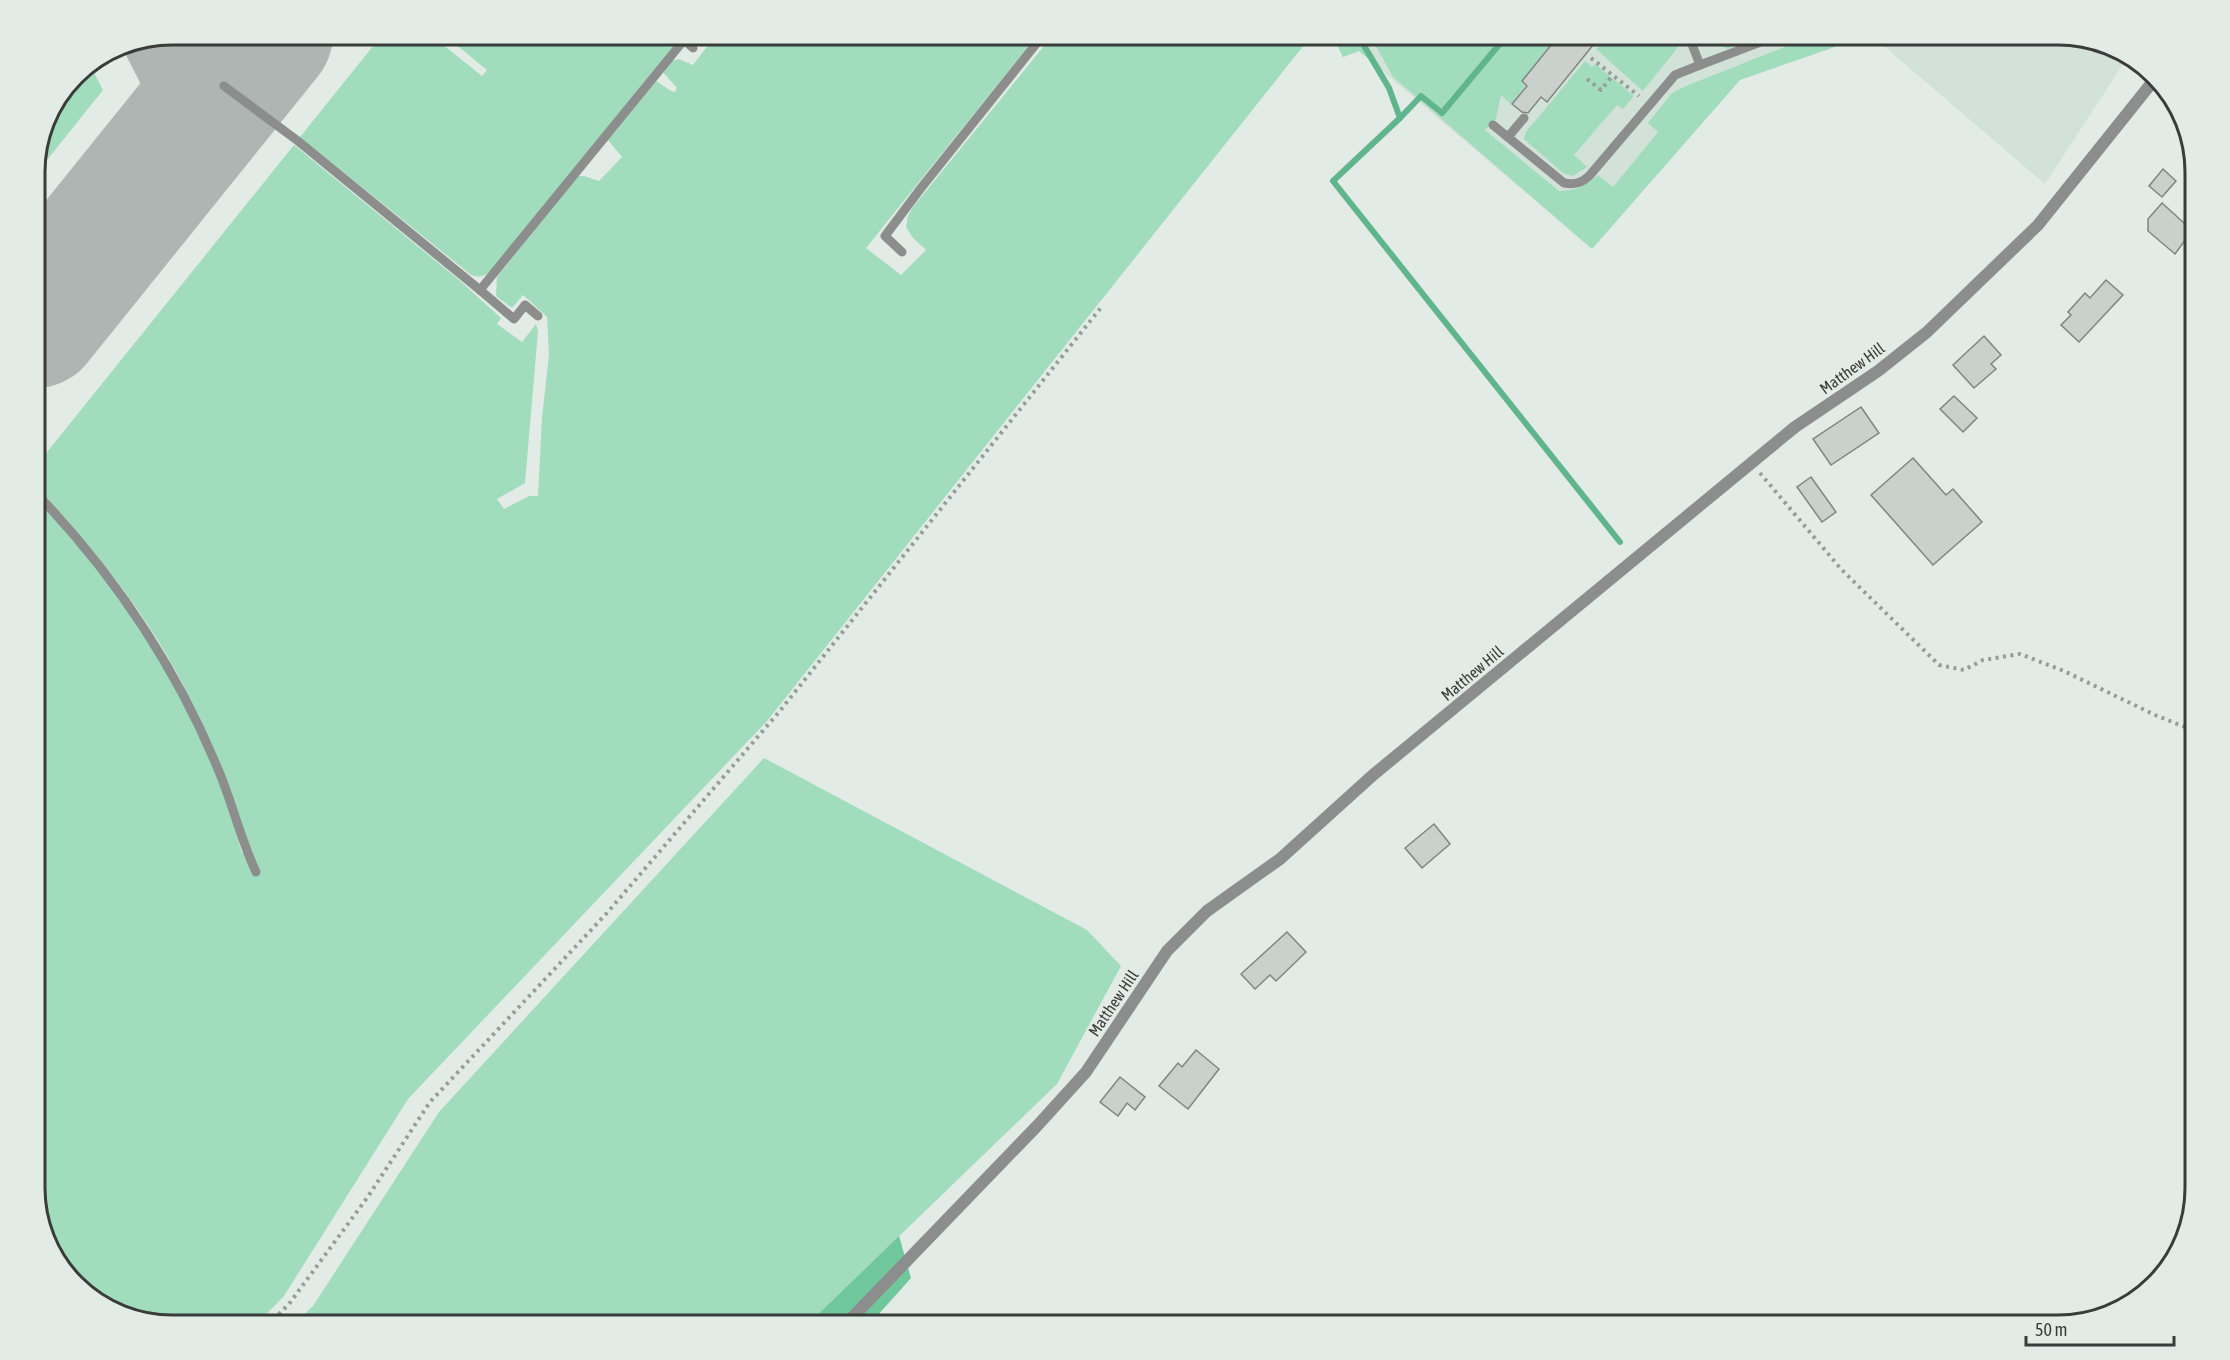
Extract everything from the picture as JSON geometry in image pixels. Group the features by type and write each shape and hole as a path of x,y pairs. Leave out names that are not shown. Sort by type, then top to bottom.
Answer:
{"street":[{"name":"Matthew Hill","path":"856,1315 1086,1072 1167,951 1207,911 1280,859 1373,775 1795,428 1878,371 1927,332 2038,225 2150,85"}],"lane":[{"path":"480,290 680,45"},
{"path":"690,45 693,48"},
{"path":"902,252 885,236 1035,45"},
{"path":"1692,45 1700,65"},
{"path":"1493,125 1564,183 1572,184 1585,180 1675,75 1753,45"},
{"path":"224,86 298,141 514,319 525,305 538,316"},
{"path":"1508,137 1524,118"},
{"path":"45,502 97,562 142,623 164,660 195,718 220,775 246,851 256,872"}],"path":[{"path":"1591,58 1640,96 1628,112 1637,120"},
{"path":"1587,79 1601,90 1613,75"},
{"path":"278,1315 367,1198 430,1102 607,913 772,721 1103,305"},
{"path":"1752,463 1841,569 1939,665 1964,670 1983,660 2020,654 2064,671 2185,727"}],"shaded area":[{"path":"1337,45 1840,45 1740,80 1592,249 1359,51 1343,57"},
{"path":"1883,45 2075,46 2091,49 2124,63 2045,184"}],"green space":[{"path":"374,45 443,45 482,76 487,70 456,45 674,45 492,270 479,277 470,274 300,137"},
{"path":"708,45 1029,45 866,248 901,275 926,250 913,238 906,227 913,207 1045,45 1304,45 767,721 408,1099 284,1296 266,1315 155,1314 139,1311 108,1298 82,1278 62,1252 49,1221 45,1196 45,509 91,561 116,594 161,663 216,775 242,853 250,851 201,723 161,645 102,563 45,498 45,455 294,145 459,280 501,318 497,324 522,342 536,324 538,331 525,483 497,499 504,509 529,496 538,496 542,418 549,355 547,317 523,295 512,308 496,296 497,277 578,176 599,181 622,157 608,140 656,81 675,92 677,88 662,71 672,61 679,59 693,65"},
{"path":"1337,45 1367,45 1383,71 1359,51 1343,57"},
{"path":"1375,45 1550,45 1521,81 1525,86 1511,104 1501,95 1496,119 1485,130 1559,191 1580,187 1598,175 1613,187 1658,132 1648,123 1672,93 1790,45 1840,45 1740,80 1592,249 1393,77"},
{"path":"1599,45 1678,45 1643,91 1596,49"},
{"path":"1722,45 1738,45 1727,49"},
{"path":"1585,61 1592,67 1595,64 1634,96 1623,109 1617,105 1574,155 1587,167 1573,176 1563,173 1524,139 1526,132"},
{"path":"94,72 103,90 45,162 49,139 66,101"},
{"path":"764,758 1087,930 1121,966 1057,1084 817,1315 304,1315 313,1306 439,1112"},
{"path":"899,1236 911,1278 878,1315 817,1315"}],"building":[{"path":"1551,45 1593,45 1547,102 1541,97 1528,113 1522,112 1512,104 1527,86 1522,81"},
{"path":"2163,169 2176,181 2162,197 2149,186"},
{"path":"2162,203 2185,224 2185,240 2175,254 2148,231 2148,219"},
{"path":"2106,280 2123,295 2079,342 2061,325 2071,315 2068,312 2085,293 2090,298"},
{"path":"1984,336 2001,355 1991,364 1996,369 1974,388 1953,365"},
{"path":"1954,396 1977,418 1963,432 1940,409"},
{"path":"1861,407 1879,433 1831,465 1813,439"},
{"path":"1913,458 1946,495 1953,489 1982,522 1933,565 1871,495"},
{"path":"1811,477 1836,512 1822,522 1797,487"},
{"path":"1434,824 1450,844 1422,868 1405,848"},
{"path":"1287,932 1306,952 1276,981 1270,975 1255,989 1241,974"},
{"path":"1196,1050 1219,1069 1188,1109 1159,1086 1178,1063 1182,1067"},
{"path":"1120,1077 1145,1097 1135,1110 1127,1103 1118,1116 1100,1102"}],"waterway":[{"path":"1364,45 1389,88 1400,118 1421,96 1442,113 1499,45"},
{"path":"1400,118 1333,181 1620,542"}],"taxiway":[{"path":"152,46 167,76 172,101 167,157"}],"runway":[{"path":"45,309 257,45"}]}
